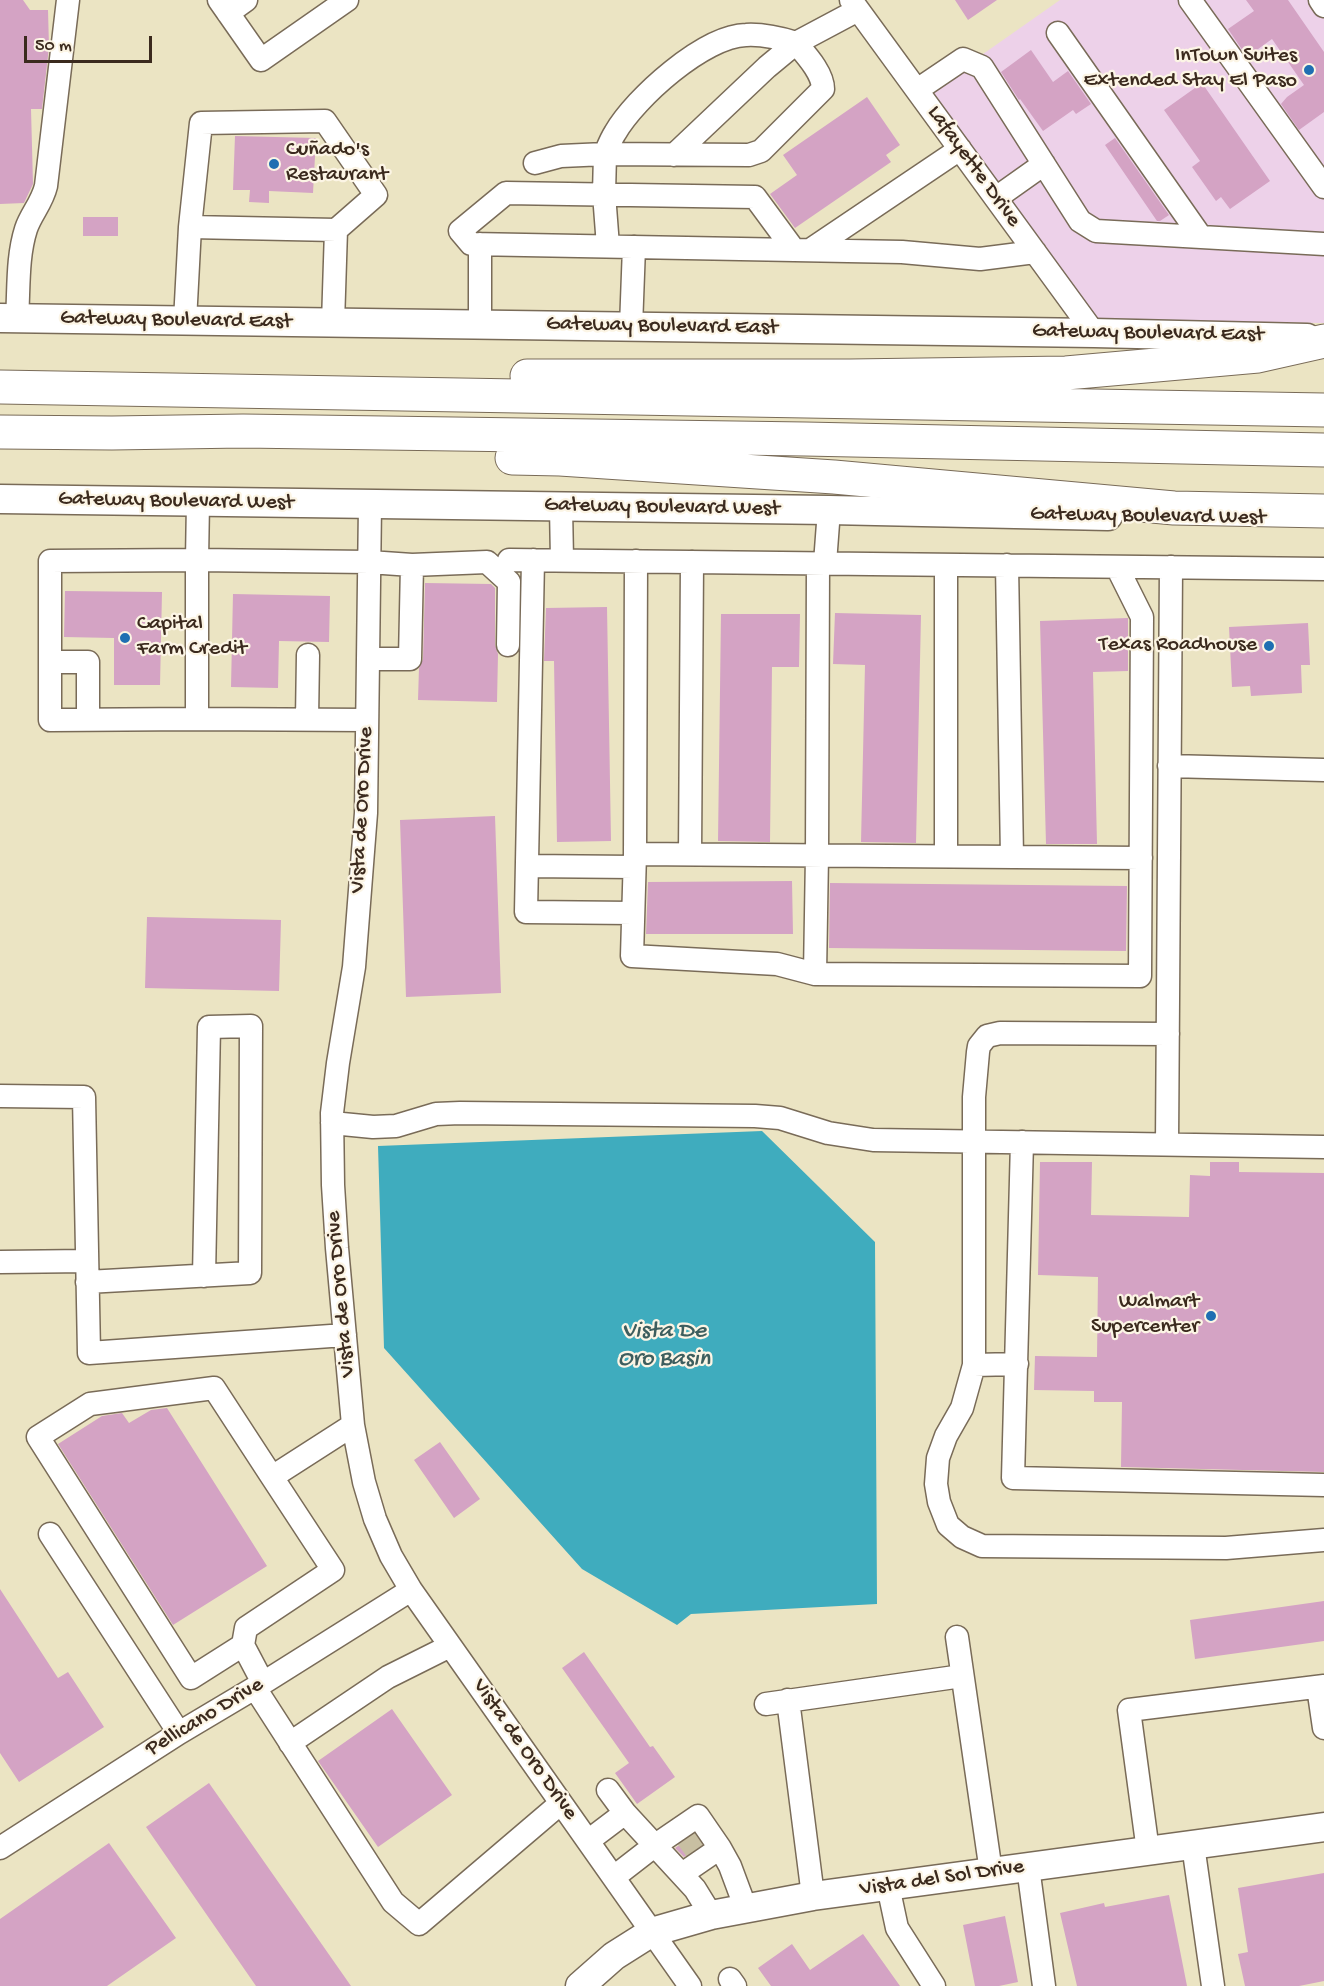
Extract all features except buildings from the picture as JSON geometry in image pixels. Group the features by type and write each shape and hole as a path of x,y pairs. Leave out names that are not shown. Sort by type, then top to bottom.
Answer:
{"highway":[{"path":"382,395 536,375 850,376 1066,373 1258,356 1324,339"},
{"path":"0,387 1324,410"},
{"path":"0,432 267,431 1324,450"},
{"path":"112,433 276,453 560,459 846,478 1174,508 1324,511"}],"main road":[{"name":"Gateway Boulevard East","path":"8,318 1094,333 1324,339"},
{"name":"Gateway Boulevard West","path":"0,499 829,510 1324,521"},
{"name":"Vista del Sol Drive","path":"580,1986 614,1956 652,1932 711,1915 813,1896 1324,1827"}],"street":[{"path":"8,318 27,226 43,198 46,186 68,0"},
{"path":"246,0 223,6 261,60 347,0"},
{"path":"1190,0 1324,187"},
{"path":"1320,0 1324,6"},
{"path":"674,155 796,42 855,5"},
{"name":"Lafayette Drive","path":"855,5 1094,333"},
{"path":"1058,33 1201,237"},
{"path":"535,163 561,156 605,154 749,154 761,151 823,89 823,83 814,67 796,42 776,37 744,35 717,41 699,51 657,85 633,110 615,132 605,154 604,194 608,246"},
{"path":"917,90 963,59 982,67 1080,221 1096,231 1324,244"},
{"path":"185,321 190,227 201,123 325,121 376,195 336,230 190,227"},
{"path":"802,250 960,149"},
{"path":"996,198 1044,164"},
{"path":"802,250 755,197 506,193 460,231 471,244 902,252 980,259 1035,252"},
{"path":"333,323 336,230"},
{"path":"480,244 480,325"},
{"path":"631,327 634,247"},
{"path":"197,718 198,502"},
{"name":"Vista de Oro Drive","path":"370,505 366,813 354,967 338,1063 332,1124 333,1185 353,1425 364,1482 375,1519 391,1556 411,1590 690,1986"},
{"path":"561,507 562,560"},
{"path":"815,974 821,563 829,510"},
{"path":"368,720 197,718 50,720 50,561 197,560 369,562 412,565 487,561 509,582 508,645"},
{"path":"509,560 1324,569"},
{"path":"534,560 526,912 633,913"},
{"path":"636,561 632,956 777,964 815,974 1140,976 1142,617 1117,567"},
{"path":"690,854 692,562"},
{"path":"368,658 410,659 412,565"},
{"path":"946,565 946,856"},
{"path":"1008,565 1012,857"},
{"path":"1167,1144 1171,567"},
{"path":"307,719 308,655"},
{"path":"50,662 88,662 88,719"},
{"path":"1169,766 1324,770"},
{"path":"527,866 634,860 690,854 1141,858"},
{"path":"0,1262 87,1272 204,1276 249,1273 251,1026 209,1027 204,1276"},
{"path":"1168,1034 1000,1033 987,1036 979,1046 974,1097 974,1365 962,1408 946,1436 938,1458 936,1484 939,1502 948,1525 962,1537 982,1546 1226,1548 1324,1540"},
{"path":"0,1096 84,1097 89,1353 345,1335"},
{"path":"332,1124 396,1126 436,1114 460,1113 755,1116 780,1118 828,1133 873,1140 1324,1147"},
{"path":"1022,1142 1013,1478 1324,1485"},
{"path":"974,1365 1017,1364"},
{"path":"243,1645 191,1678 38,1437 90,1404 214,1388 333,1570 246,1628 243,1645 259,1685 290,1743 393,1902 419,1924 561,1803"},
{"path":"272,1477 353,1425"},
{"path":"50,1534 178,1733"},
{"name":"Pellicano Drive","path":"2,1842 411,1590"},
{"path":"957,1637 991,1872"},
{"path":"290,1743 388,1677 450,1646"},
{"path":"813,1896 777,1702 962,1676"},
{"path":"1148,1851 1129,1710 1321,1686 1324,1728"},
{"path":"608,1790 625,1814 695,1889 711,1915"},
{"path":"588,1841 625,1814"},
{"path":"682,1874 697,1845"},
{"path":"614,1877 654,1846 697,1845 730,1866 746,1909"},
{"path":"1193,1845 1213,1986"},
{"path":"1028,1867 1044,1986"},
{"path":"888,1886 897,1928 934,1986"}],"shaded area":[{"path":"1060,0 1324,0 1324,323 1096,320 926,94"}],"water":[{"name":"Vista De Oro Basin","path":"762,1131 875,1242 877,1604 691,1614 677,1625 582,1569 384,1348 378,1146"}],"tunnel":[{"path":"686,1837 697,1852"}],"place":[{"name":"InTown Suites Extended Stay El Paso","path":"1309,70"},
{"name":"Cuñado's Restaurant","path":"274,164"},
{"name":"Capital Farm Credit","path":"125,638"},
{"name":"Texas Roadhouse","path":"1269,646"},
{"name":"Walmart Supercenter","path":"1211,1316"}]}
